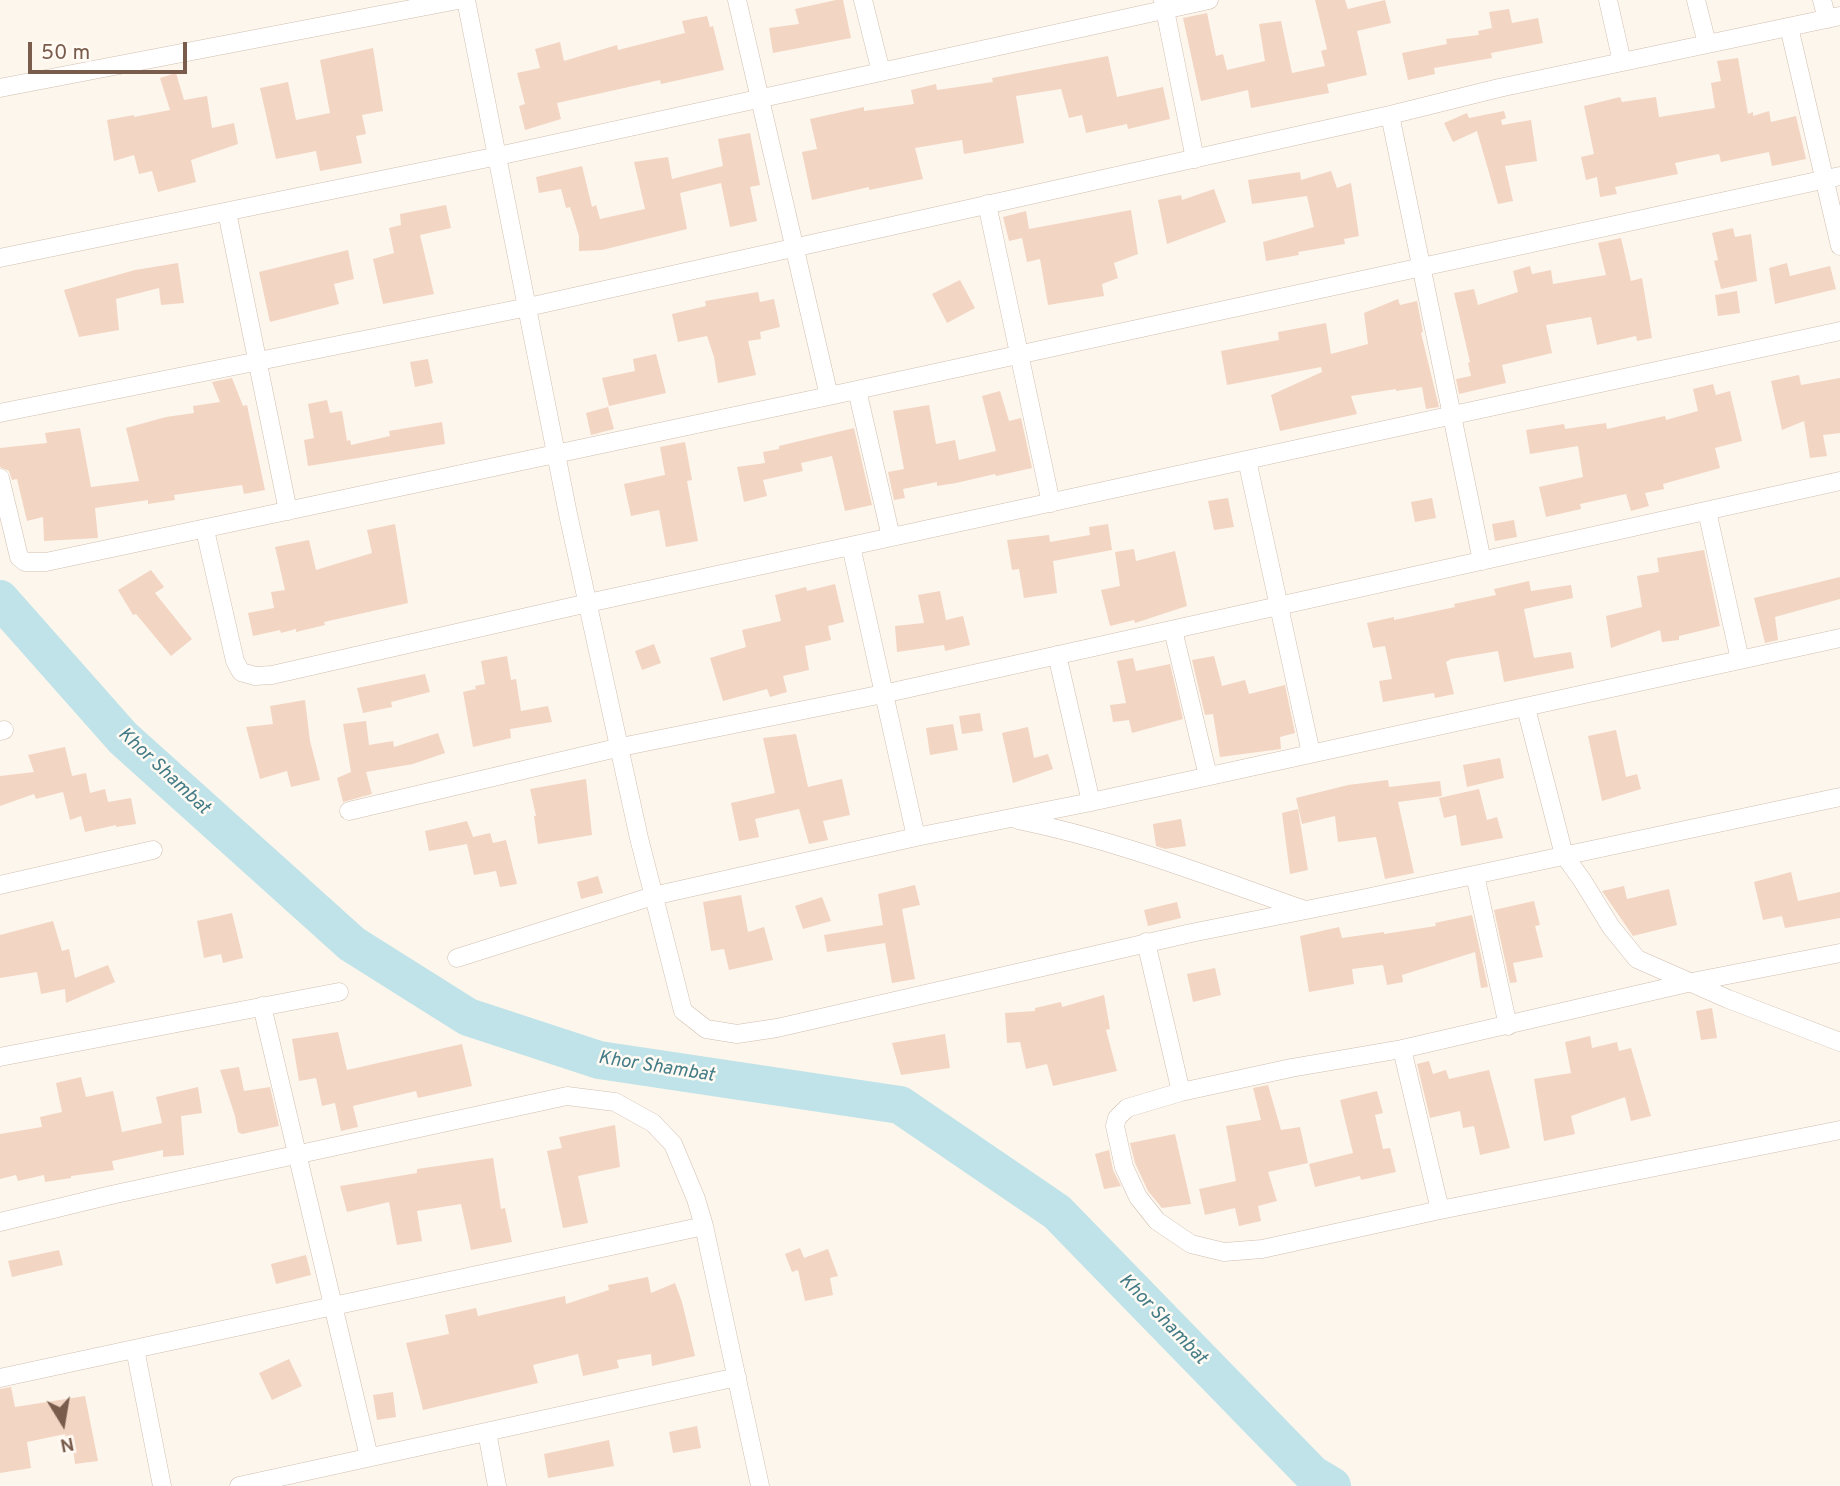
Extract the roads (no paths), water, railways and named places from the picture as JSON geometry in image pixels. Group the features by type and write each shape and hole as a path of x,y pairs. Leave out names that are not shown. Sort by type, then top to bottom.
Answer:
{"street":[{"path":"0,88 458,0"},
{"path":"466,0 588,603 653,896 683,1011 706,1029 737,1034 777,1028 1146,942 1840,797"},
{"path":"737,0 830,396"},
{"path":"863,0 881,72"},
{"path":"0,258 498,156 881,72 1164,5 1209,0"},
{"path":"1608,0 1622,62"},
{"path":"1696,0 1707,44"},
{"path":"0,413 528,307 794,250 1499,88 1833,17 1822,0"},
{"path":"1164,5 1195,159"},
{"path":"1789,27 1833,177 1840,246"},
{"path":"1390,115 1482,561"},
{"path":"0,478 15,550 25,562 46,562 830,396 1833,177"},
{"path":"987,204 1051,503"},
{"path":"227,212 288,512"},
{"path":"205,530 235,661 241,671 255,676 272,675 588,603 1840,331"},
{"path":"857,390 891,537"},
{"path":"1247,460 1311,753"},
{"path":"349,811 621,747 883,694 1840,481"},
{"path":"1707,510 1740,660"},
{"path":"851,546 916,837"},
{"path":"1173,629 1208,776"},
{"path":"457,958 653,896 1840,638"},
{"path":"1057,655 1091,802"},
{"path":"1526,708 1564,855 1583,880 1611,927 1637,959 1728,999 1840,1042"},
{"path":"1010,819 1056,828 1129,848 1305,910"},
{"path":"0,885 153,850"},
{"path":"1475,875 1508,1026"},
{"path":"1146,942 1181,1092"},
{"path":"1840,953 1692,982 1402,1049 1291,1068 1147,1100 1126,1108 1117,1118 1115,1126 1124,1167 1138,1197 1157,1221 1191,1244 1224,1252 1262,1249 1440,1210 1840,1130"},
{"path":"0,1057 339,992"},
{"path":"262,1006 369,1457"},
{"path":"1402,1049 1440,1210"},
{"path":"0,1222 111,1195 567,1096 615,1102 653,1123 673,1144 696,1199 760,1486"},
{"path":"0,1378 704,1226"},
{"path":"135,1349 162,1486"},
{"path":"239,1486 737,1377"},
{"path":"487,1432 497,1486"}],"waterway":[{"name":"Khor Shambat","path":"0,599 123,738 352,944 468,1017 599,1060 900,1105 1057,1212 1312,1474 1332,1486"}]}
